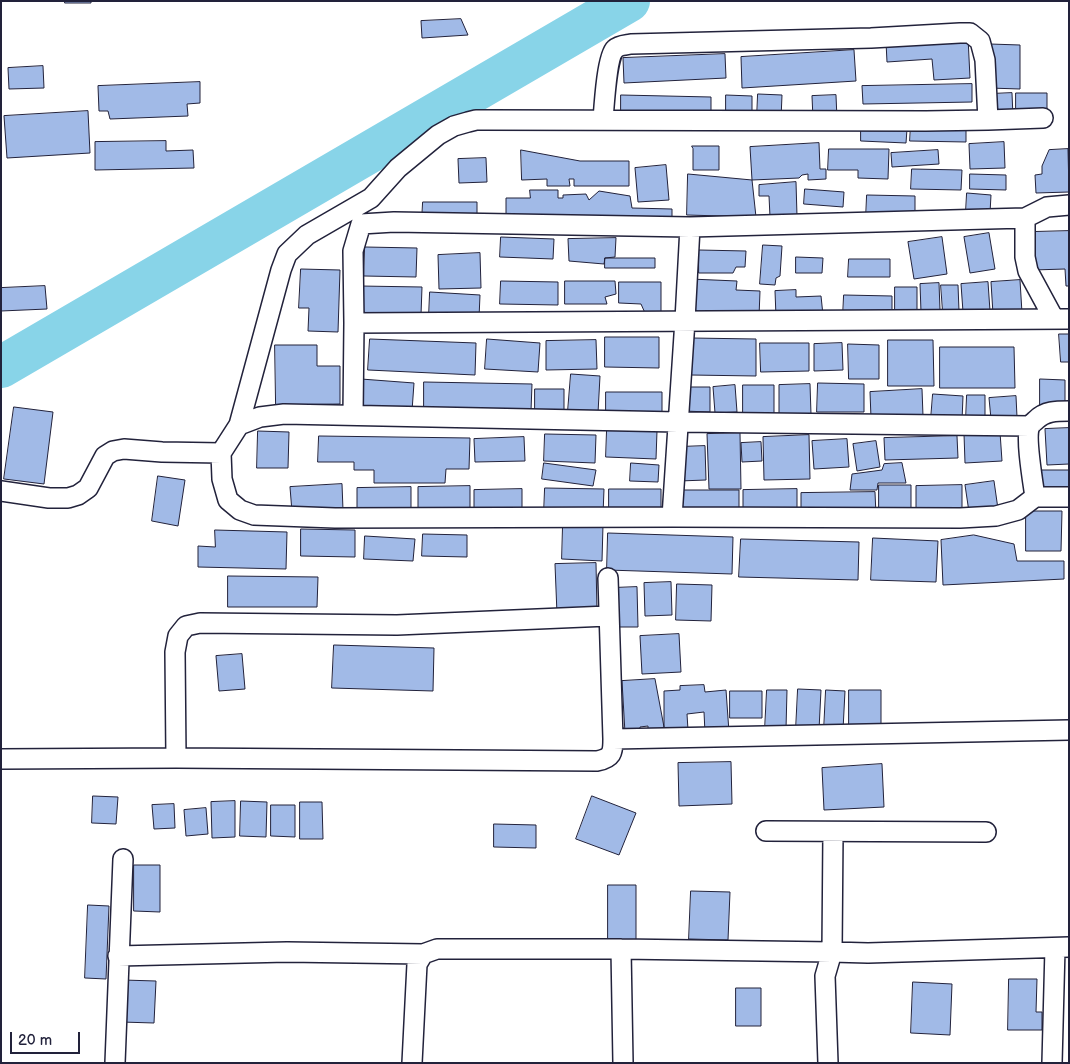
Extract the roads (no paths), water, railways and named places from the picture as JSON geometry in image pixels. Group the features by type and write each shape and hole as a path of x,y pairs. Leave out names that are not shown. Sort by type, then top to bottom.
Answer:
{"street":[{"path":"603,120 610,60 614,50 618,47 631,44 871,38 970,33 980,41 985,60 988,120"},
{"path":"1043,118 988,120 476,120 454,126 438,134 398,168 371,198 307,235 287,254 239,425 221,453 222,479 228,500 240,510 254,516 335,518 960,518 996,516 1018,510 1035,497 1069,497"},
{"path":"353,415 353,250 371,198"},
{"path":"361,224 394,222 690,227 1025,218 1047,207 1060,204 1069,205"},
{"path":"1025,218 1024,257 1028,271 1061,319"},
{"path":"672,517 686,320 690,227"},
{"path":"354,323 1061,319"},
{"path":"1035,497 1028,438 1030,426 1045,414 1054,411 1069,411"},
{"path":"239,425 260,417 284,414 678,422 1030,426"},
{"path":"1,491 49,498 68,498 78,495 88,488 105,456 113,451 124,449 221,453"},
{"path":"1,759 605,760 613,751 608,578"},
{"path":"176,758 175,652 178,636 186,626 200,623 397,625 608,616"},
{"path":"613,739 1069,730"},
{"path":"766,831 986,832"},
{"path":"828,1063 825,976 832,952 834,832"},
{"path":"115,1063 123,859"},
{"path":"118,956 287,952 423,954 437,949 621,949 868,953 1062,948 1052,1063"},
{"path":"621,949 623,1063"},
{"path":"412,1063 416,964 423,954"}],"waterway":[{"path":"1,367 629,1"}]}
